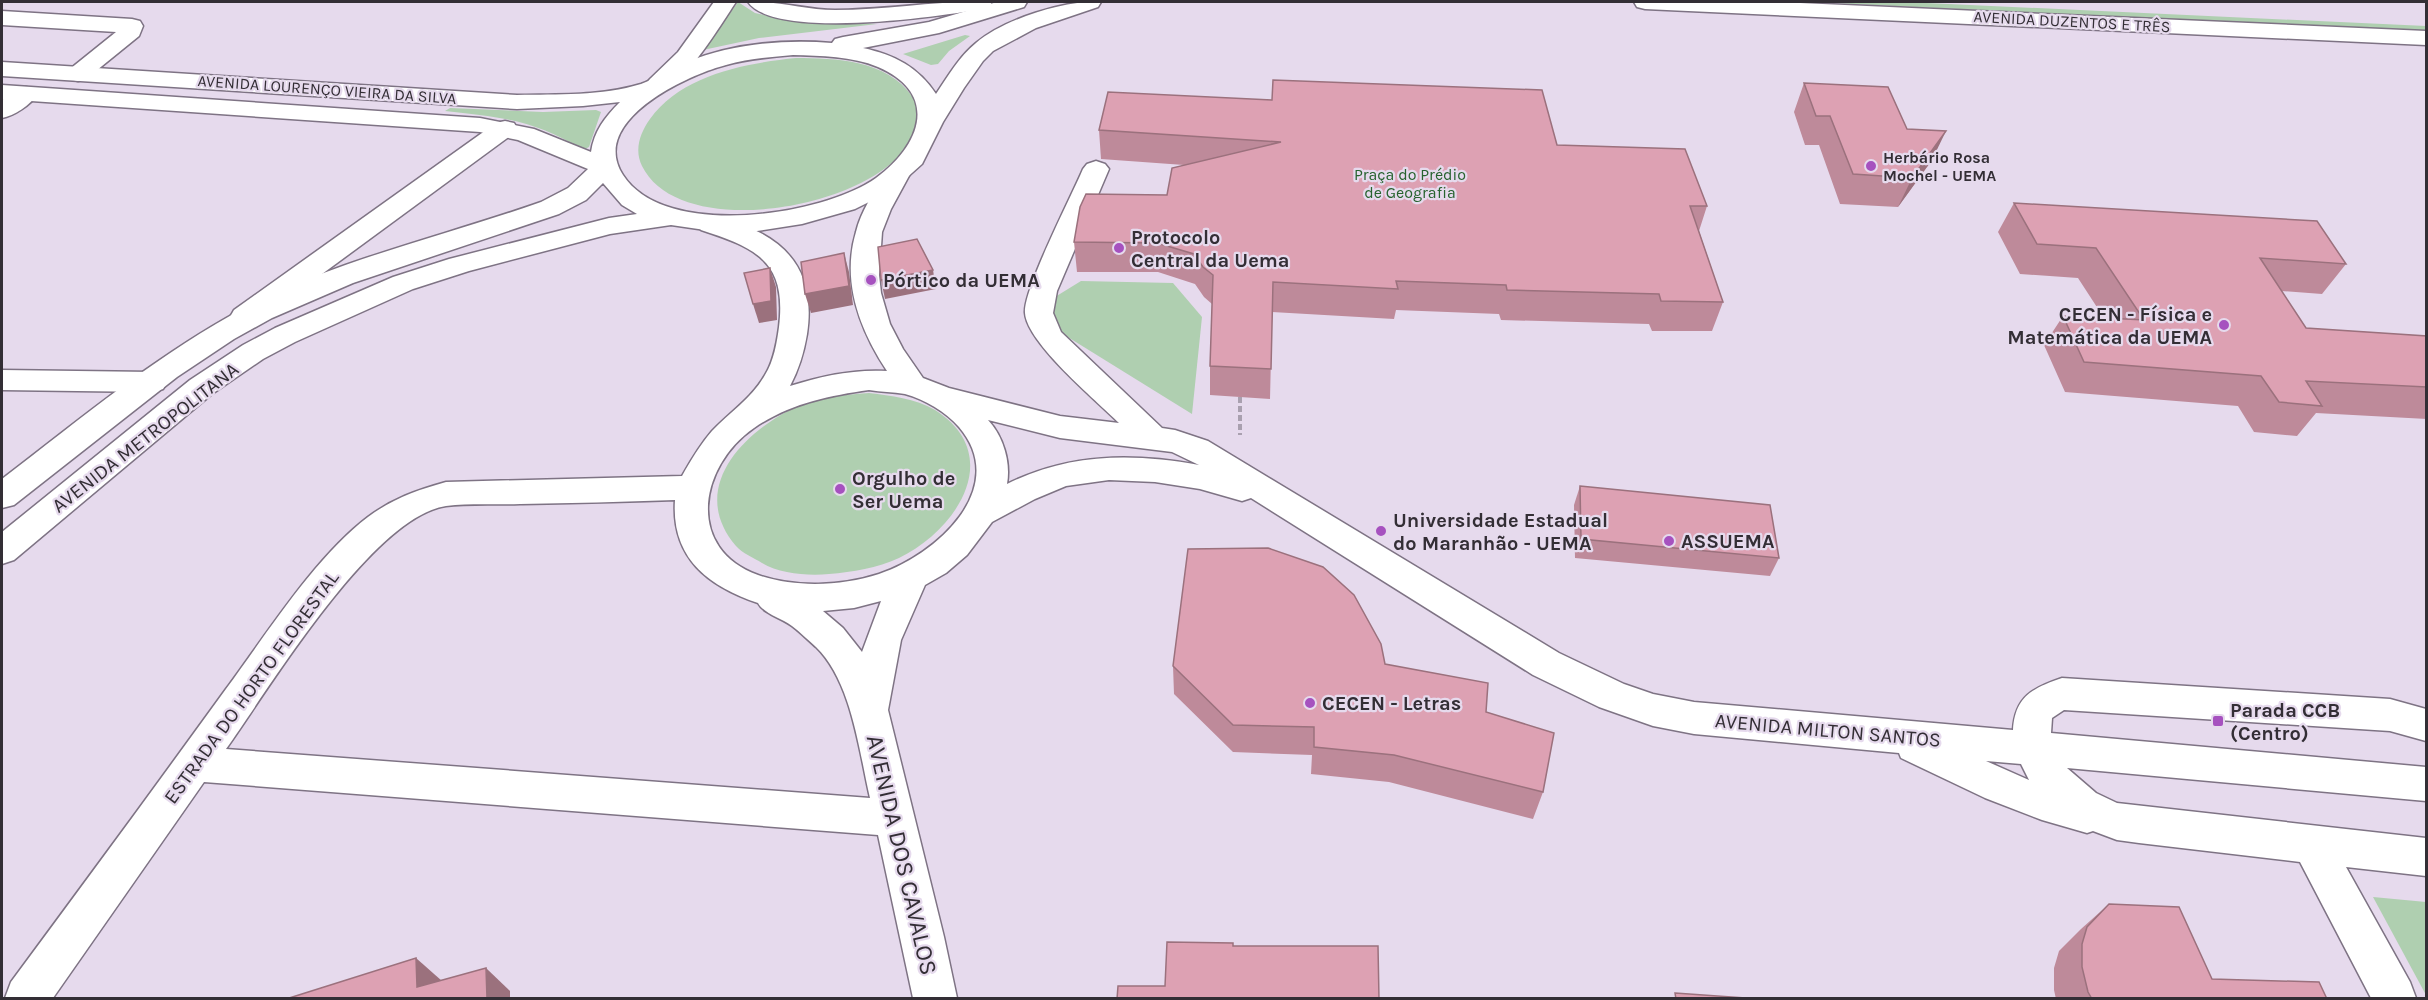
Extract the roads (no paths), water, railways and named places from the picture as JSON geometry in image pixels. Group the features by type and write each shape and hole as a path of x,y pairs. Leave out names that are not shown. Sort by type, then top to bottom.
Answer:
{"main road":[{"path":"725,2 686,57 655,86 631,104 616,121 606,138 603,156 605,167 620,189 639,205 671,217 710,224 750,238 770,252 782,265 791,281 794,300 790,351 780,376 764,399 740,423 710,453 692,488 690,520 702,551 727,576 765,593 813,599 864,593 912,576 955,547 982,512 993,479 991,448 975,420 949,399 912,385 869,380 823,385 779,400 740,423"},
{"path":"759,2 780,12 816,15 909,14 981,2"},
{"path":"655,86 690,69 726,57 764,50 844,44 924,32 959,23 1016,2"},
{"path":"912,385 890,355 875,327 865,296 868,233 878,210 897,174 921,148 931,121 974,57 989,44 1013,31 1090,2"},
{"name":"AVENIDA DUZENTOS E TRÊS","path":"1645,2 2427,38"},
{"name":"AVENIDA DUZENTOS E TRÊS","path":"2077,2 2427,19"},
{"path":"2,18 132,26 131,31 78,74"},
{"path":"793,48 857,53 893,66 918,84 925,94 929,102 931,121"},
{"name":"AVENIDA LOURENÇO VIEIRA DA SILVA","path":"2,69 517,102 619,96 655,86"},
{"name":"AVENIDA LOURENÇO VIEIRA DA SILVA","path":"2,92 429,120 505,128 547,142 605,167"},
{"path":"2,111 26,94"},
{"path":"225,331 505,128"},
{"name":"AVENIDA METROPOLITANA","path":"2,496 152,382 225,331 286,301 361,271 550,208 577,194 605,167"},
{"path":"1096,170 1043,291 1039,313 1048,336 1153,438"},
{"path":"710,224 745,224 782,220 818,212 851,200 897,174"},
{"name":"AVENIDA METROPOLITANA","path":"2,551 201,387 285,334 403,283 459,265 578,233 637,221 671,217"},
{"path":"2,380 152,382"},
{"name":"AVENIDA MILTON SANTOS","path":"949,399 1059,427 1175,441 1197,449 1546,664 1612,696 1653,710 1694,718 2427,784"},
{"name":"AVENIDA MILTON SANTOS","path":"982,512 1029,486 1066,473 1104,469 1184,473 1229,484 1285,502"},
{"name":"ESTRADA DO HORTO FLORESTAL","path":"27,999 294,624 328,580 377,528 399,511 416,502 446,494 692,488"},
{"name":"AVENIDA DOS CAVALOS","path":"868,711 875,664 898,601 912,576"},
{"name":"AVENIDA DOS CAVALOS","path":"765,593 803,615 830,638 848,660 868,711 923,937 935,999"},
{"path":"2112,820 2081,803 2043,770 2032,748 2032,716 2038,706 2048,698 2062,694 2390,715 2427,725"},
{"path":"1892,735 2057,809 2112,820 2313,846 2427,857"},
{"path":"194,764 894,818"},
{"path":"2313,846 2394,999"}],"place":[{"name":"Herbário Rosa Mochel - UEMA","path":"1871,166"},
{"name":"Protocolo Central da Uema","path":"1119,248"},
{"name":"Pórtico da UEMA","path":"871,280"},
{"name":"CECEN - Física e Matemática da UEMA","path":"2224,325"},
{"name":"Orgulho de Ser Uema","path":"840,489"},
{"name":"Universidade Estadual do Maranhão - UEMA","path":"1381,531"},
{"name":"ASSUEMA","path":"1669,541"},
{"name":"CECEN - Letras","path":"1310,703"},
{"name":"Parada CCB (Centro)","path":"2218,721"}],"park label":[{"name":"Praça do Prédio de Geografia","path":"1410,183"}]}
